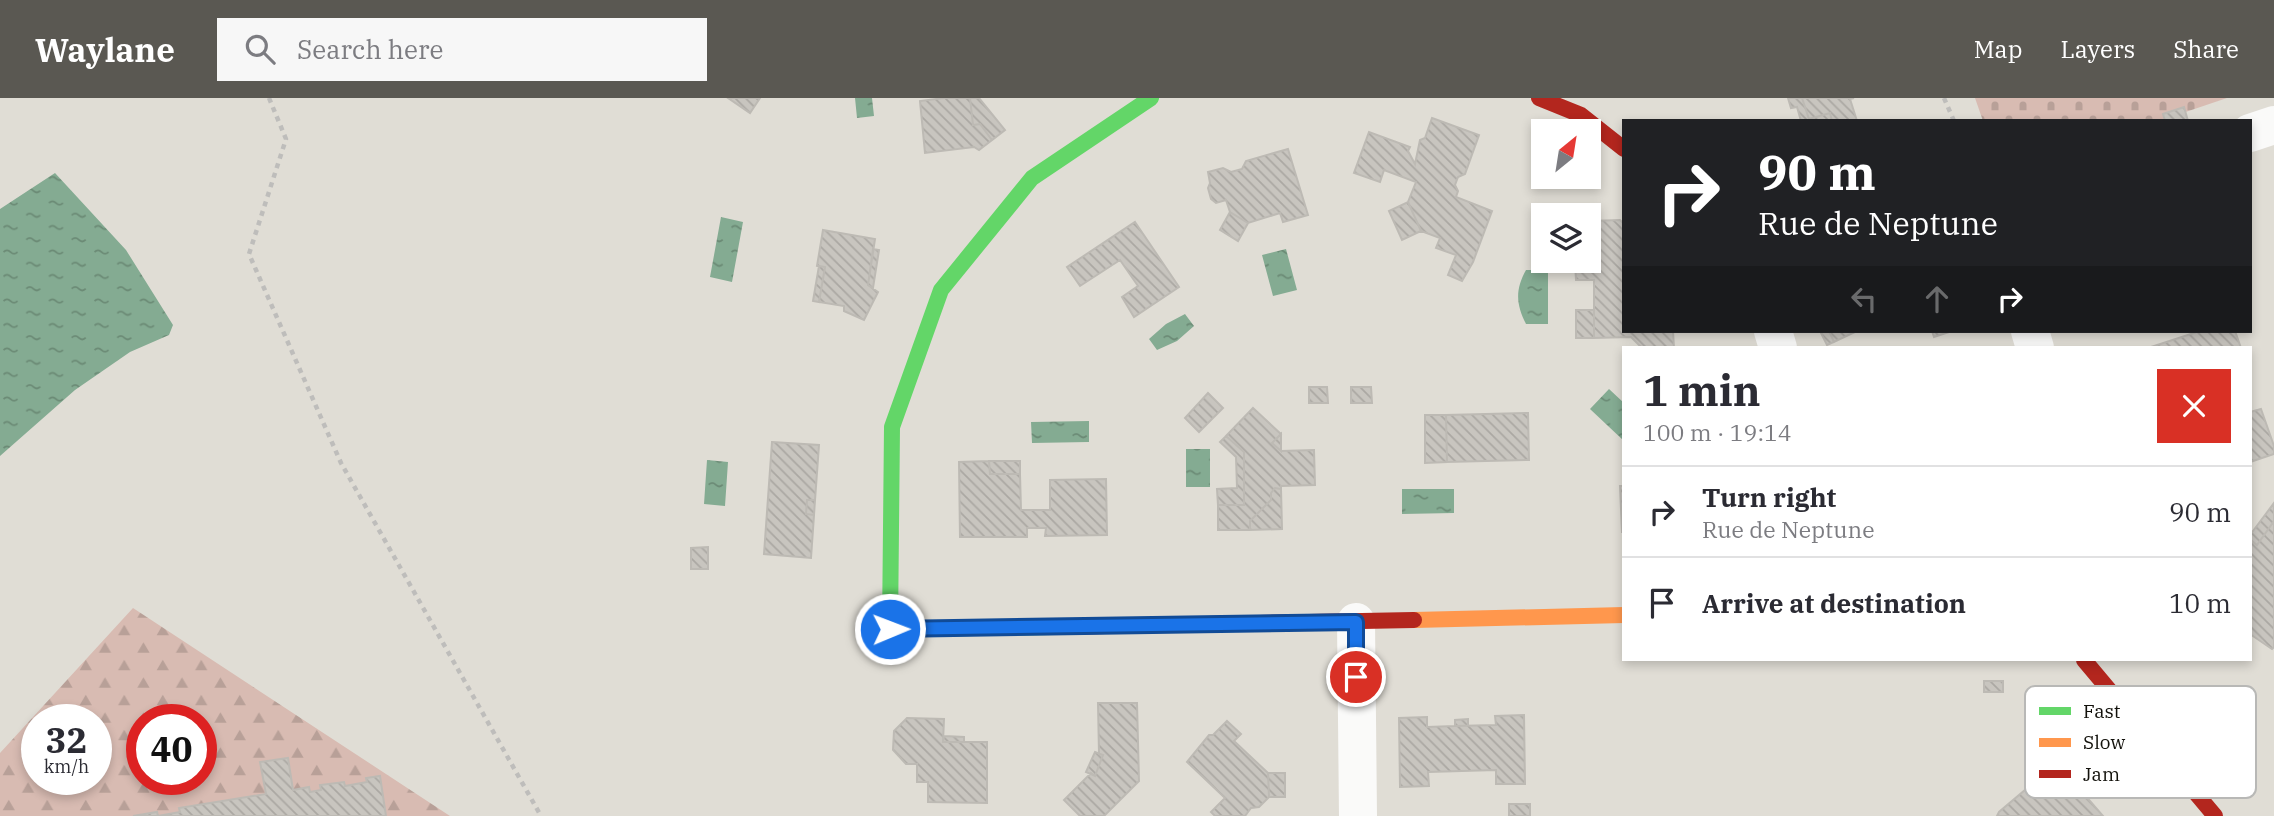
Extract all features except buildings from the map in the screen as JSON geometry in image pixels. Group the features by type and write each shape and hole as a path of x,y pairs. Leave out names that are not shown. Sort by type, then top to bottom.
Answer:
{"street":[{"path":"1151,98 1032,178 941,290 892,427 890,629 1622,615"},
{"path":"1539,98 1581,115 1622,147"},
{"path":"2252,132 2274,125"},
{"path":"1356,622 1358,816"},
{"path":"2085,661 2106,686"},
{"path":"2200,798 2215,816"}],"path":[{"path":"270,98 286,139 250,254 341,463 541,816"},
{"path":"1944,98 1953,119"}],"green space":[{"path":"1975,98 2227,98 2165,119 1982,119"},
{"path":"133,608 450,816 0,816 0,753 21,730 21,795 112,795 112,704 45,704"}],"water":[{"path":"855,98 872,98 874,116 857,118"},
{"path":"55,173 126,250 173,325 169,335 130,352 75,390 0,456 0,209"},
{"path":"721,217 743,222 732,282 710,277"},
{"path":"1286,249 1297,290 1273,296 1262,255"},
{"path":"1526,270 1531,270 1531,273 1548,273 1548,324 1526,324 1519,303 1520,284"},
{"path":"1185,314 1194,326 1177,341 1157,350 1149,339 1166,324"},
{"path":"1609,389 1622,401 1622,439 1590,409"},
{"path":"1089,421 1089,442 1032,443 1031,422"},
{"path":"1186,449 1210,449 1210,487 1186,487"},
{"path":"707,460 728,462 725,506 704,504"},
{"path":"1402,489 1454,489 1454,513 1402,514"}],"traffic: fast":[{"path":"1054,627 890,629 892,427 941,290 1032,178 1151,98"}],"traffic: slow":[{"path":"1414,620 1622,615"}],"traffic: jam":[{"path":"1539,98 1581,115 1622,147"},
{"path":"1054,627 1414,620"},
{"path":"2085,661 2106,686"},
{"path":"2200,798 2215,816"}],"route":[{"path":"890,629 1356,622 1356,677"}]}
